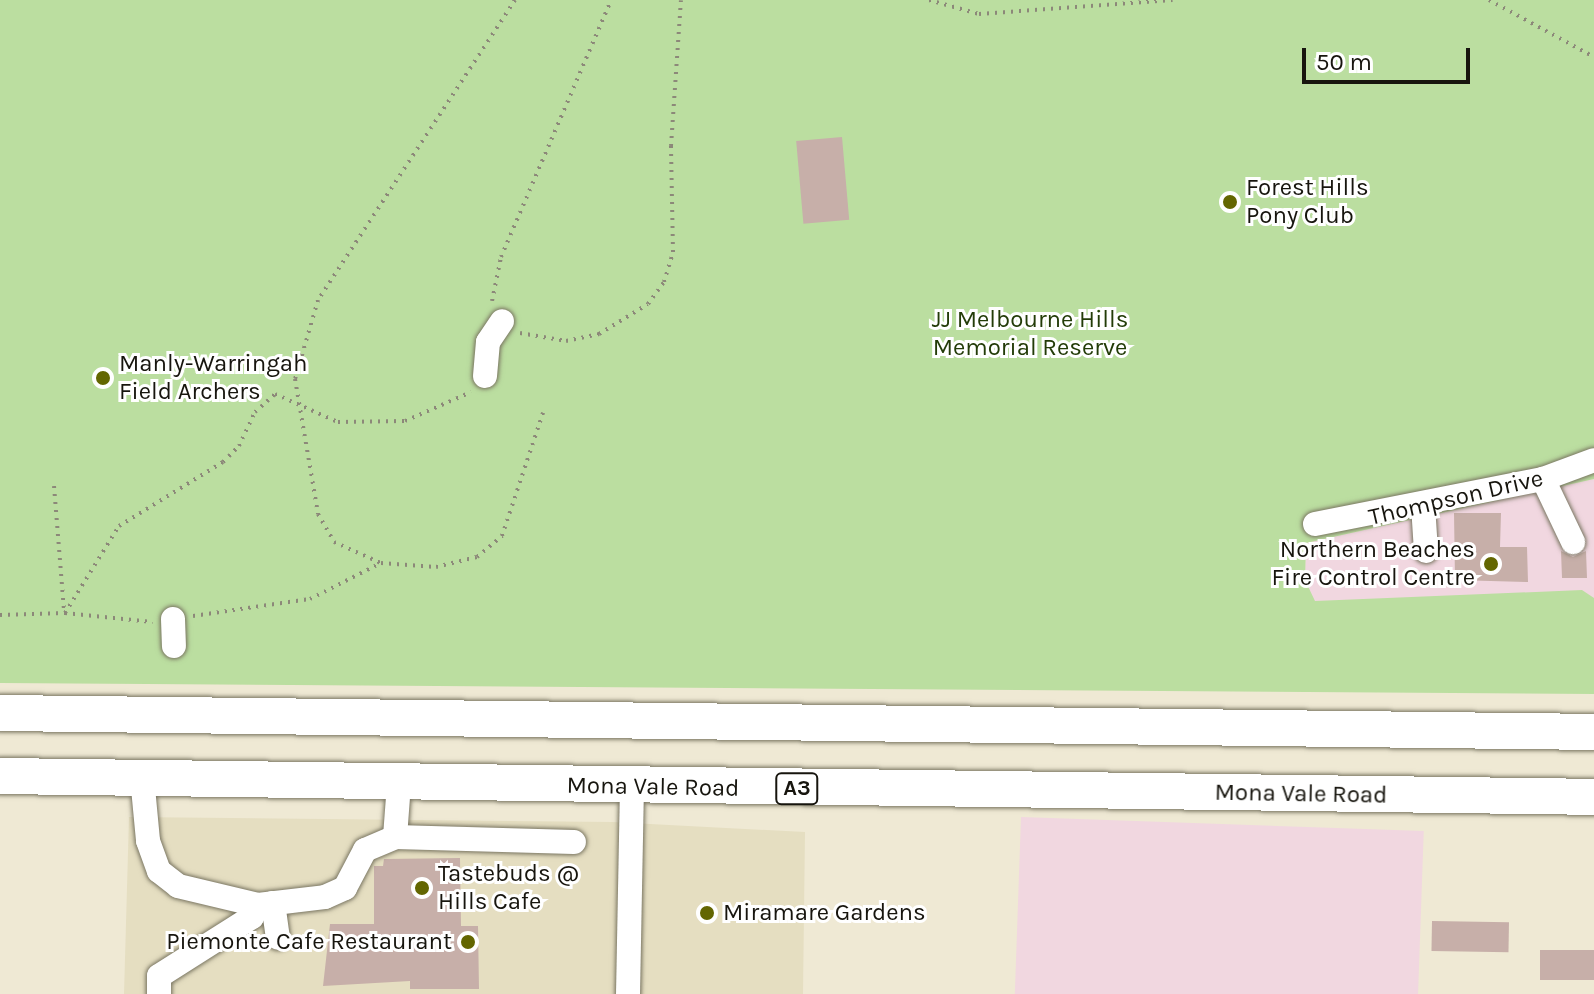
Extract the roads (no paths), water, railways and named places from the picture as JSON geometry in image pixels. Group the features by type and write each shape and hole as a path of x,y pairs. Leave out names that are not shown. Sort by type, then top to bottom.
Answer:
{"highway":[{"path":"0,713 1594,732"},
{"name":"Mona Vale Road","path":"0,776 399,784 1594,797"}],"street":[{"path":"482,385 488,342 502,321"},
{"name":"Thompson Drive","path":"1315,524 1543,479 1594,460"},
{"path":"1543,479 1573,542"},
{"path":"1423,505 1426,551"},
{"path":"173,619 174,646"},
{"path":"142,777 148,841 159,871 178,886 265,904 325,897 345,888 365,850 395,837 574,842"},
{"path":"395,837 399,784"},
{"path":"628,994 632,787"},
{"path":"265,904 278,938"},
{"path":"159,985 252,917 265,904"}],"place":[{"name":"Forest Hills Pony Club","path":"1230,202"},
{"name":"Manly-Warringah Field Archers","path":"103,378"},
{"name":"Northern Beaches Fire Control Centre","path":"1491,564"},
{"name":"Tastebuds @ Hills Cafe","path":"422,888"},
{"name":"Miramare Gardens","path":"707,913"},
{"name":"Piemonte Cafe Restaurant","path":"468,942"}],"park label":[{"name":"JJ Melbourne Hills Memorial Reserve","path":"1030,334"}]}
